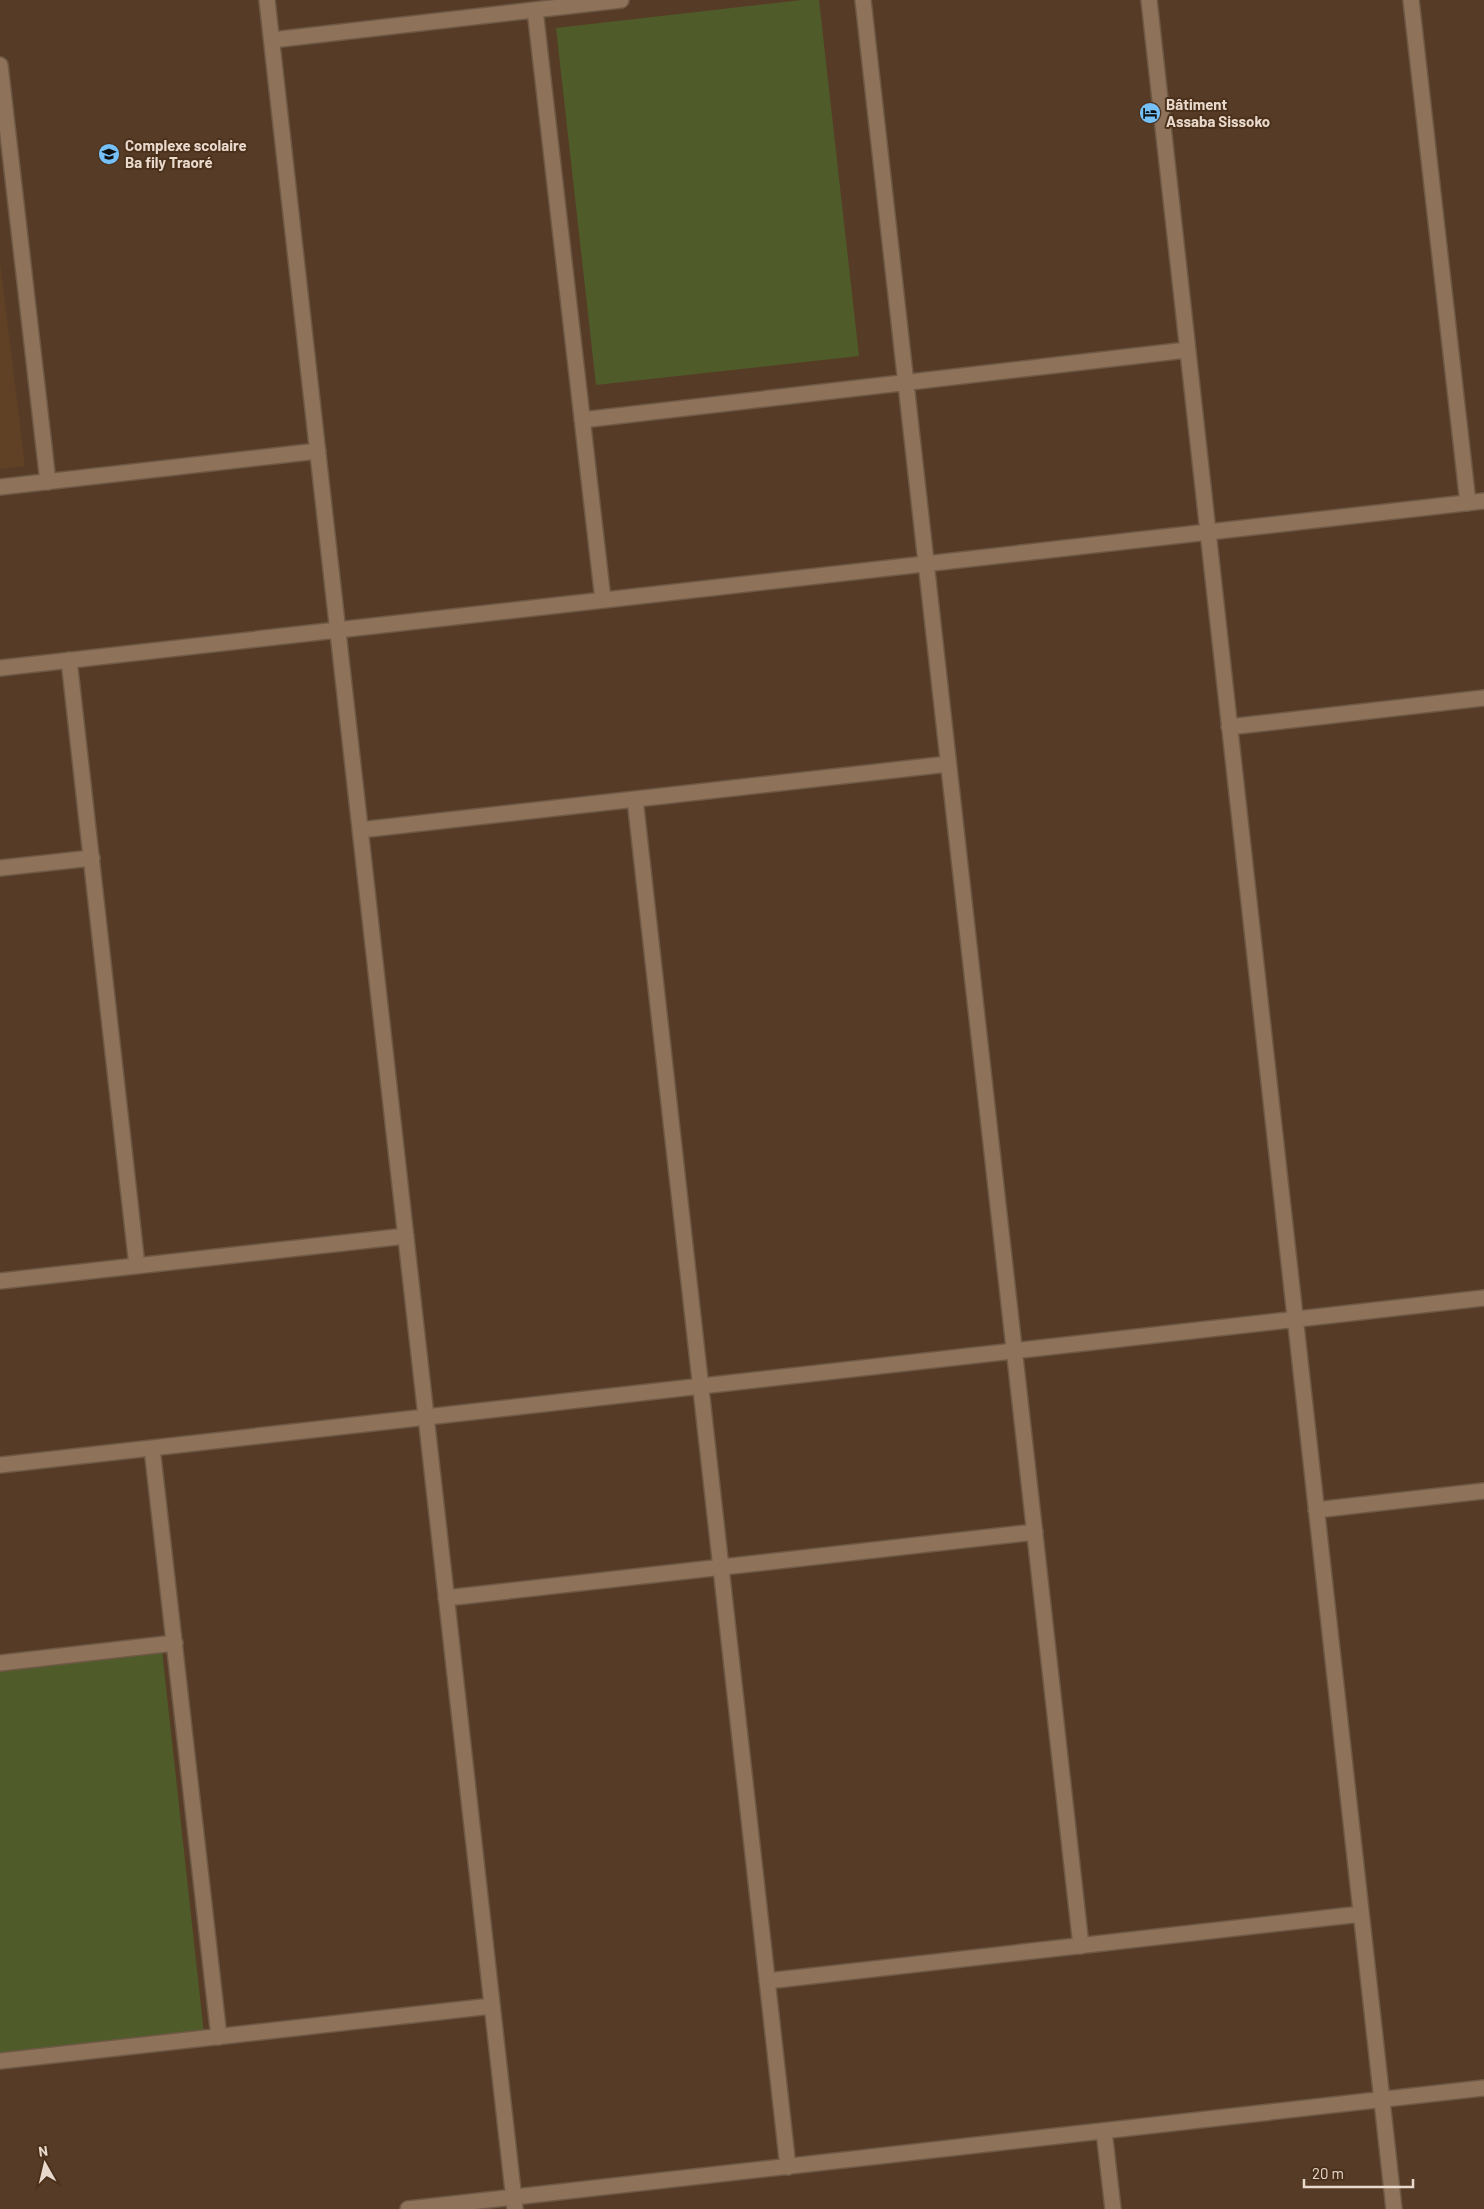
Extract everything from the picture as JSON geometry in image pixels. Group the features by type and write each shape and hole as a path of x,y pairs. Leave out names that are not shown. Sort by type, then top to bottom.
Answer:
{"street":[{"path":"267,0 514,2203"},
{"path":"272,40 621,0"},
{"path":"863,0 1081,1946"},
{"path":"1149,0 1394,2209"},
{"path":"1411,0 1468,503"},
{"path":"535,10 603,600"},
{"path":"0,65 48,482"},
{"path":"582,420 1187,350"},
{"path":"0,488 318,451"},
{"path":"0,668 1484,501"},
{"path":"69,660 137,1266"},
{"path":"1229,727 1484,698"},
{"path":"360,830 948,764"},
{"path":"635,799 788,2166"},
{"path":"0,868 92,858"},
{"path":"0,1282 406,1236"},
{"path":"0,1465 1484,1298"},
{"path":"152,1448 218,2037"},
{"path":"1316,1510 1484,1491"},
{"path":"446,1598 1035,1532"},
{"path":"0,1662 174,1643"},
{"path":"768,1981 1361,1914"},
{"path":"0,2061 492,2006"},
{"path":"408,2209 514,2203 788,2166 1484,2088"},
{"path":"1104,2131 1113,2209"}],"shaded area":[{"path":"0,263 25,466 0,469"}],"green space":[{"path":"802,0 819,0 859,356 596,385 556,28"},
{"path":"162,1650 204,2034 0,2057 0,1668"}],"place":[{"name":"Bâtiment Assaba Sissoko","path":"1150,113"},
{"name":"Complexe scolaire Ba fily Traoré","path":"109,154"}]}
